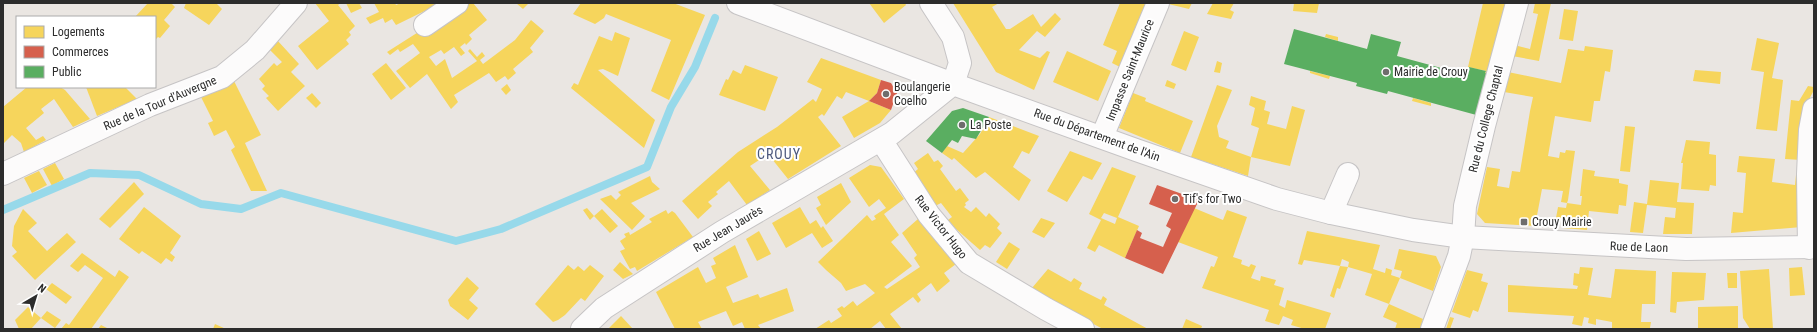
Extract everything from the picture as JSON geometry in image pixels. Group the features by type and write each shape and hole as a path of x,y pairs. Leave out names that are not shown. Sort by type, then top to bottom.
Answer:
{"street":[{"name":"Rue de la Tour d'Auvergne","path":"3,174 150,105 222,77 255,50 296,3"},
{"path":"425,25 457,3"},
{"name":"Rue du Département de l'Ain","path":"738,3 953,84 1278,199 1331,214 1413,230 1463,237"},
{"path":"931,3 953,37 960,63 953,84"},
{"name":"Impasse Saint-Maurice","path":"1102,137 1158,3"},
{"name":"Rue du College Chaptal","path":"1432,329 1459,256 1463,237 1465,206 1484,126 1517,3"},
{"name":"Rue Jean Jaurès","path":"582,329 604,308 722,232 892,133 953,84"},
{"path":"1812,247 1808,174 1810,130 1814,109"},
{"name":"Rue Victor Hugo","path":"880,140 929,215 969,263 1046,309 1084,329"},
{"path":"1331,214 1348,174"},
{"name":"Rue de Laon","path":"1463,237 1686,249 1812,247"}],"building: Logements":[{"path":"148,3 171,3 175,7 164,20 170,26 160,38 158,37 156,39 156,16 136,16"},
{"path":"186,3 216,3 222,9 209,25 184,8"},
{"path":"315,3 341,3 338,5 355,26 349,32 351,35 346,40 349,44 317,70 298,46 329,21"},
{"path":"346,3 359,3 362,8 351,13"},
{"path":"374,3 395,3 396,5 401,3 441,3 396,25 392,19 385,23 383,18 370,24 366,18 379,12"},
{"path":"464,3 473,3 487,20 469,35 472,39 466,45 465,43 460,47 465,53 461,56 454,47 444,54 441,50 429,57 436,66 445,59 452,78 477,61 468,51 470,49 477,57 482,52 485,56 480,60 483,64 515,40 531,20 544,31 530,48 533,52 513,69 516,73 508,80 505,76 496,82 489,73 454,95 458,102 451,109 427,74 410,88 396,71 420,53 413,44 400,52 398,49 390,55 387,52"},
{"path":"516,3 529,3 523,9"},
{"path":"581,3 673,3 705,15 669,100 651,91 671,40 606,14 604,18 595,24 573,14"},
{"path":"869,3 905,3 906,5 884,23"},
{"path":"953,3 999,3 992,7 1006,29 1010,29 1033,14 1041,27 1055,13 1061,19 1045,37 1037,31 1019,50 1040,58 1047,51 1050,52 1034,90 996,72"},
{"path":"1120,3 1149,3 1120,67 1112,63 1117,51 1103,45"},
{"path":"1164,3 1192,3 1189,9"},
{"path":"1213,3 1234,3 1230,10 1234,12 1231,19 1207,14"},
{"path":"1294,3 1319,3 1317,13 1293,11"},
{"path":"1483,3 1507,3 1490,74 1485,73 1486,71 1468,67"},
{"path":"1535,3 1551,3 1539,61 1512,56 1514,45 1530,49 1538,14 1533,13"},
{"path":"1564,9 1578,11 1573,41 1559,39"},
{"path":"1184,31 1199,37 1186,71 1171,65"},
{"path":"615,32 630,38 618,76 603,69 598,70 655,120 644,148 571,88 574,83 578,85 599,36 612,41"},
{"path":"1326,34 1338,37 1338,41 1325,37"},
{"path":"1757,38 1779,43 1772,78 1783,80 1777,131 1756,129 1764,72 1751,70"},
{"path":"277,40 299,64 291,72 305,86 278,111 266,98 269,96 262,89 265,86 259,79 274,63 277,66 282,62 269,49"},
{"path":"1585,46 1613,50 1610,72 1605,71 1600,101 1594,101 1591,122 1555,116 1548,156 1559,158 1560,152 1565,153 1566,150 1575,151 1567,203 1561,202 1563,191 1542,189 1535,226 1485,223 1477,214 1487,167 1500,169 1497,186 1509,188 1512,171 1520,172 1533,97 1504,92 1508,72 1561,83 1568,49 1584,51"},
{"path":"1067,51 1111,71 1098,101 1053,82"},
{"path":"821,58 881,80 877,93 869,101 846,92 842,99 837,96 824,116 822,114 818,117 841,146 788,179 768,154 750,166 770,190 747,205 729,181 716,192 718,194 708,202 712,206 698,219 682,201 738,152 777,127 813,99 816,102 822,89 807,82"},
{"path":"1217,61 1222,63 1220,73 1214,72"},
{"path":"386,63 406,88 391,100 372,74"},
{"path":"745,65 778,77 765,111 719,95 726,79 728,80 733,70 741,74"},
{"path":"1695,70 1721,72 1720,84 1693,81"},
{"path":"1310,71 1330,76 1329,79 1310,73"},
{"path":"233,79 261,135 245,143 267,191 251,191 231,150 235,147 226,130 214,136 208,123 213,121 201,97"},
{"path":"1167,80 1176,84 1174,89 1165,86"},
{"path":"507,84 511,90 506,95 501,89"},
{"path":"1217,85 1232,90 1217,126 1219,137 1229,141 1226,148 1251,157 1248,176 1191,157"},
{"path":"1808,86 1814,87 1814,90 1807,103 1801,160 1785,159 1791,100 1799,101"},
{"path":"26,88 62,88 90,119 73,127 54,99 41,109 44,113 26,128 36,140 43,136 46,140 24,152 21,143 12,135 3,144 3,107"},
{"path":"86,88 126,88 137,99 97,116"},
{"path":"312,93 321,103 316,108 306,98"},
{"path":"1133,93 1146,98 1145,101 1193,121 1180,153 1119,128"},
{"path":"1251,96 1266,101 1264,110 1270,112 1267,124 1286,129 1292,106 1305,110 1290,166 1251,157 1259,128 1251,125 1255,108 1249,105"},
{"path":"1413,98 1431,103 1431,106 1412,101"},
{"path":"869,101 891,110 880,123 854,138 842,117"},
{"path":"989,117 1039,136 1029,154 1022,151 1013,167 1031,180 1019,201 985,172 976,178 954,158 952,160 942,153 947,146 963,153 980,134"},
{"path":"1625,126 1635,127 1630,172 1620,171"},
{"path":"1686,140 1710,142 1709,154 1716,155 1716,186 1710,185 1709,191 1681,189 1683,163 1681,163"},
{"path":"1070,151 1102,163 1092,180 1083,176 1067,202 1047,191"},
{"path":"928,153 934,162 938,160 943,166 940,169 956,191 960,188 969,200 965,203 966,205 964,207 971,212 976,207 986,217 989,213 1000,224 997,228 1002,233 990,248 985,245 980,250 956,229 948,220 952,217 941,203 935,206 911,175 918,169 914,163"},
{"path":"1739,156 1775,159 1772,182 1795,185 1796,175 1801,175 1802,227 1731,233 1733,212 1743,213 1746,173 1737,172"},
{"path":"55,163 64,179 52,186 43,169"},
{"path":"870,165 881,167 904,199 884,214 899,235 891,242 912,266 884,287 887,289 920,267 914,258 917,255 902,233 918,219 956,264 944,273 950,281 937,292 931,283 917,294 921,300 918,303 913,297 890,314 902,329 886,329 880,321 870,329 815,329 829,320 831,323 842,316 837,309 842,306 844,308 853,301 857,306 875,293 865,284 846,291 841,283 818,262 867,215 872,221 876,219 874,216 886,208 879,199 869,207 849,178"},
{"path":"1112,167 1136,176 1118,217 1139,226 1125,258 1099,245 1095,252 1087,248 1101,220 1089,214","holes":["1104,213 1117,218 1115,224 1101,218"]},
{"path":"1583,169 1595,171 1594,176 1619,179 1619,183 1628,185 1626,206 1619,205 1618,214 1589,211 1587,230 1563,228 1564,219 1556,218 1558,207 1566,208 1567,203 1581,205 1582,196 1580,196"},
{"path":"39,171 47,185 32,193 24,178"},
{"path":"650,176 652,182 660,189 631,203 645,216 632,230 600,199 611,195 616,200 621,195 618,192"},
{"path":"1650,180 1679,183 1677,202 1694,203 1692,234 1663,234 1665,217 1675,218 1676,208 1647,205 1643,233 1630,232 1634,202 1647,204"},
{"path":"134,182 144,194 110,228 99,219"},
{"path":"841,183 851,202 826,225 816,208 821,205 817,197"},
{"path":"144,207 181,236 170,253 175,257 172,262 166,258 161,264 142,251 139,254 119,239"},
{"path":"800,207 810,224 816,220 821,228 823,226 833,241 822,248 812,233 786,248 772,223"},
{"path":"587,208 594,216 590,220 583,210"},
{"path":"1194,208 1223,220 1227,210 1247,217 1233,257 1242,260 1241,264 1249,267 1251,264 1256,266 1251,278 1260,281 1261,276 1276,280 1274,285 1284,288 1279,305 1285,308 1287,300 1331,313 1325,329 1305,329 1291,325 1293,320 1283,316 1279,325 1265,321 1269,310 1202,288 1211,266 1214,267 1218,257 1178,242"},
{"path":"23,209 37,223 28,231 47,251 67,233 76,242 35,280 12,256 17,252 12,246 14,226"},
{"path":"602,209 618,226 610,233 594,216"},
{"path":"666,210 668,214 672,211 675,213 693,237 637,271 635,267 630,269 620,251 625,249 620,241 626,237 624,234 629,232 630,235 652,222 649,219"},
{"path":"1041,218 1055,223 1044,238 1032,232"},
{"path":"759,231 771,254 757,261 746,239"},
{"path":"1307,231 1380,245 1373,269 1385,273 1386,268 1392,270 1391,275 1400,278 1389,304 1365,295 1372,274 1348,267 1349,262 1342,259 1340,266 1304,260 1302,265 1298,264"},
{"path":"1009,242 1020,249 1007,269 996,262"},
{"path":"735,245 748,277 726,287 733,303 758,294 760,298 787,288 794,311 758,325 761,329 745,329 742,322 733,326 726,311 698,322 702,329 675,329 656,292 698,267 706,283 716,278 711,266 716,264 713,258"},
{"path":"1399,249 1436,256 1441,267 1433,291 1400,278 1402,271 1394,269"},
{"path":"82,253 115,277 119,270 129,277 91,329 61,329 66,323 69,325 103,278 85,265 78,272 70,266"},
{"path":"620,262 633,274 623,279 613,270"},
{"path":"568,265 574,270 578,266 584,271 590,265 604,276 585,301 581,298 565,315 553,322 535,304"},
{"path":"1340,266 1348,267 1340,289 1337,288 1334,298 1330,296"},
{"path":"1580,267 1593,268 1588,295 1611,298 1615,269 1656,271 1655,304 1642,304 1641,322 1651,322 1650,328 1612,329 1612,322 1596,319 1596,325 1588,323 1589,318 1584,317 1582,326 1572,324 1574,316 1508,312 1508,285 1577,289 1578,286 1573,285 1574,273 1579,274"},
{"path":"1802,267 1805,295 1790,296 1789,268"},
{"path":"1048,269 1071,282 1074,278 1082,283 1079,289 1101,300 1103,296 1107,299 1104,305 1148,329 1103,329 1059,306 1032,288"},
{"path":"1769,269 1773,329 1750,329 1743,318 1740,271"},
{"path":"1467,270 1483,274 1481,281 1488,283 1478,312 1473,310 1470,318 1452,312"},
{"path":"1672,272 1706,273 1704,300 1677,302 1676,313 1670,312"},
{"path":"1727,273 1737,273 1737,288 1728,288"},
{"path":"467,277 479,288 469,300 478,308 468,320 450,306 448,300"},
{"path":"52,283 72,297 66,304 46,289"},
{"path":"1389,304 1423,319 1420,329 1395,329 1397,323 1383,317"},
{"path":"1738,306 1738,329 1698,329 1698,307"},
{"path":"28,307 41,318 31,329 19,329 15,320"},
{"path":"47,311 61,320 55,328 41,318"},
{"path":"621,316 633,329 608,329"},
{"path":"1450,317 1454,318 1450,329 1446,329"},
{"path":"1186,319 1202,326 1201,329 1182,329"},
{"path":"215,324 226,329 213,329"},
{"path":"101,325 109,329 98,329"}],"building: Commerces":[{"path":"881,80 891,83 897,93 891,110 869,101 877,93"},
{"path":"1157,185 1199,200 1163,274 1125,258 1137,230 1142,233 1140,238 1163,247 1171,229 1166,226 1172,213 1149,204"}],"building: Public":[{"name":"Mairie de Crouy","path":"1294,29 1367,49 1371,34 1401,42 1397,56 1467,75 1469,67 1486,71 1485,73 1490,74 1480,116 1388,91 1387,94 1356,86 1357,83 1284,64"},
{"name":"La Poste","path":"963,108 989,117 976,139 962,136 958,143 952,140 942,153 926,141 952,111"}],"waterway":[{"path":"3,210 90,173 139,175 201,204 241,209 281,193 456,241 501,229 647,167 671,107 695,67 715,18"}],"place":[{"name":"Mairie de Crouy","path":"1386,72"},
{"name":"Boulangerie Coelho","path":"886,94"},
{"name":"La Poste","path":"962,125"},
{"name":"Tif's for Two","path":"1175,199"},
{"name":"Crouy Mairie","path":"1524,222"}],"district":[{"name":"CROUY","path":"779,154"}]}
